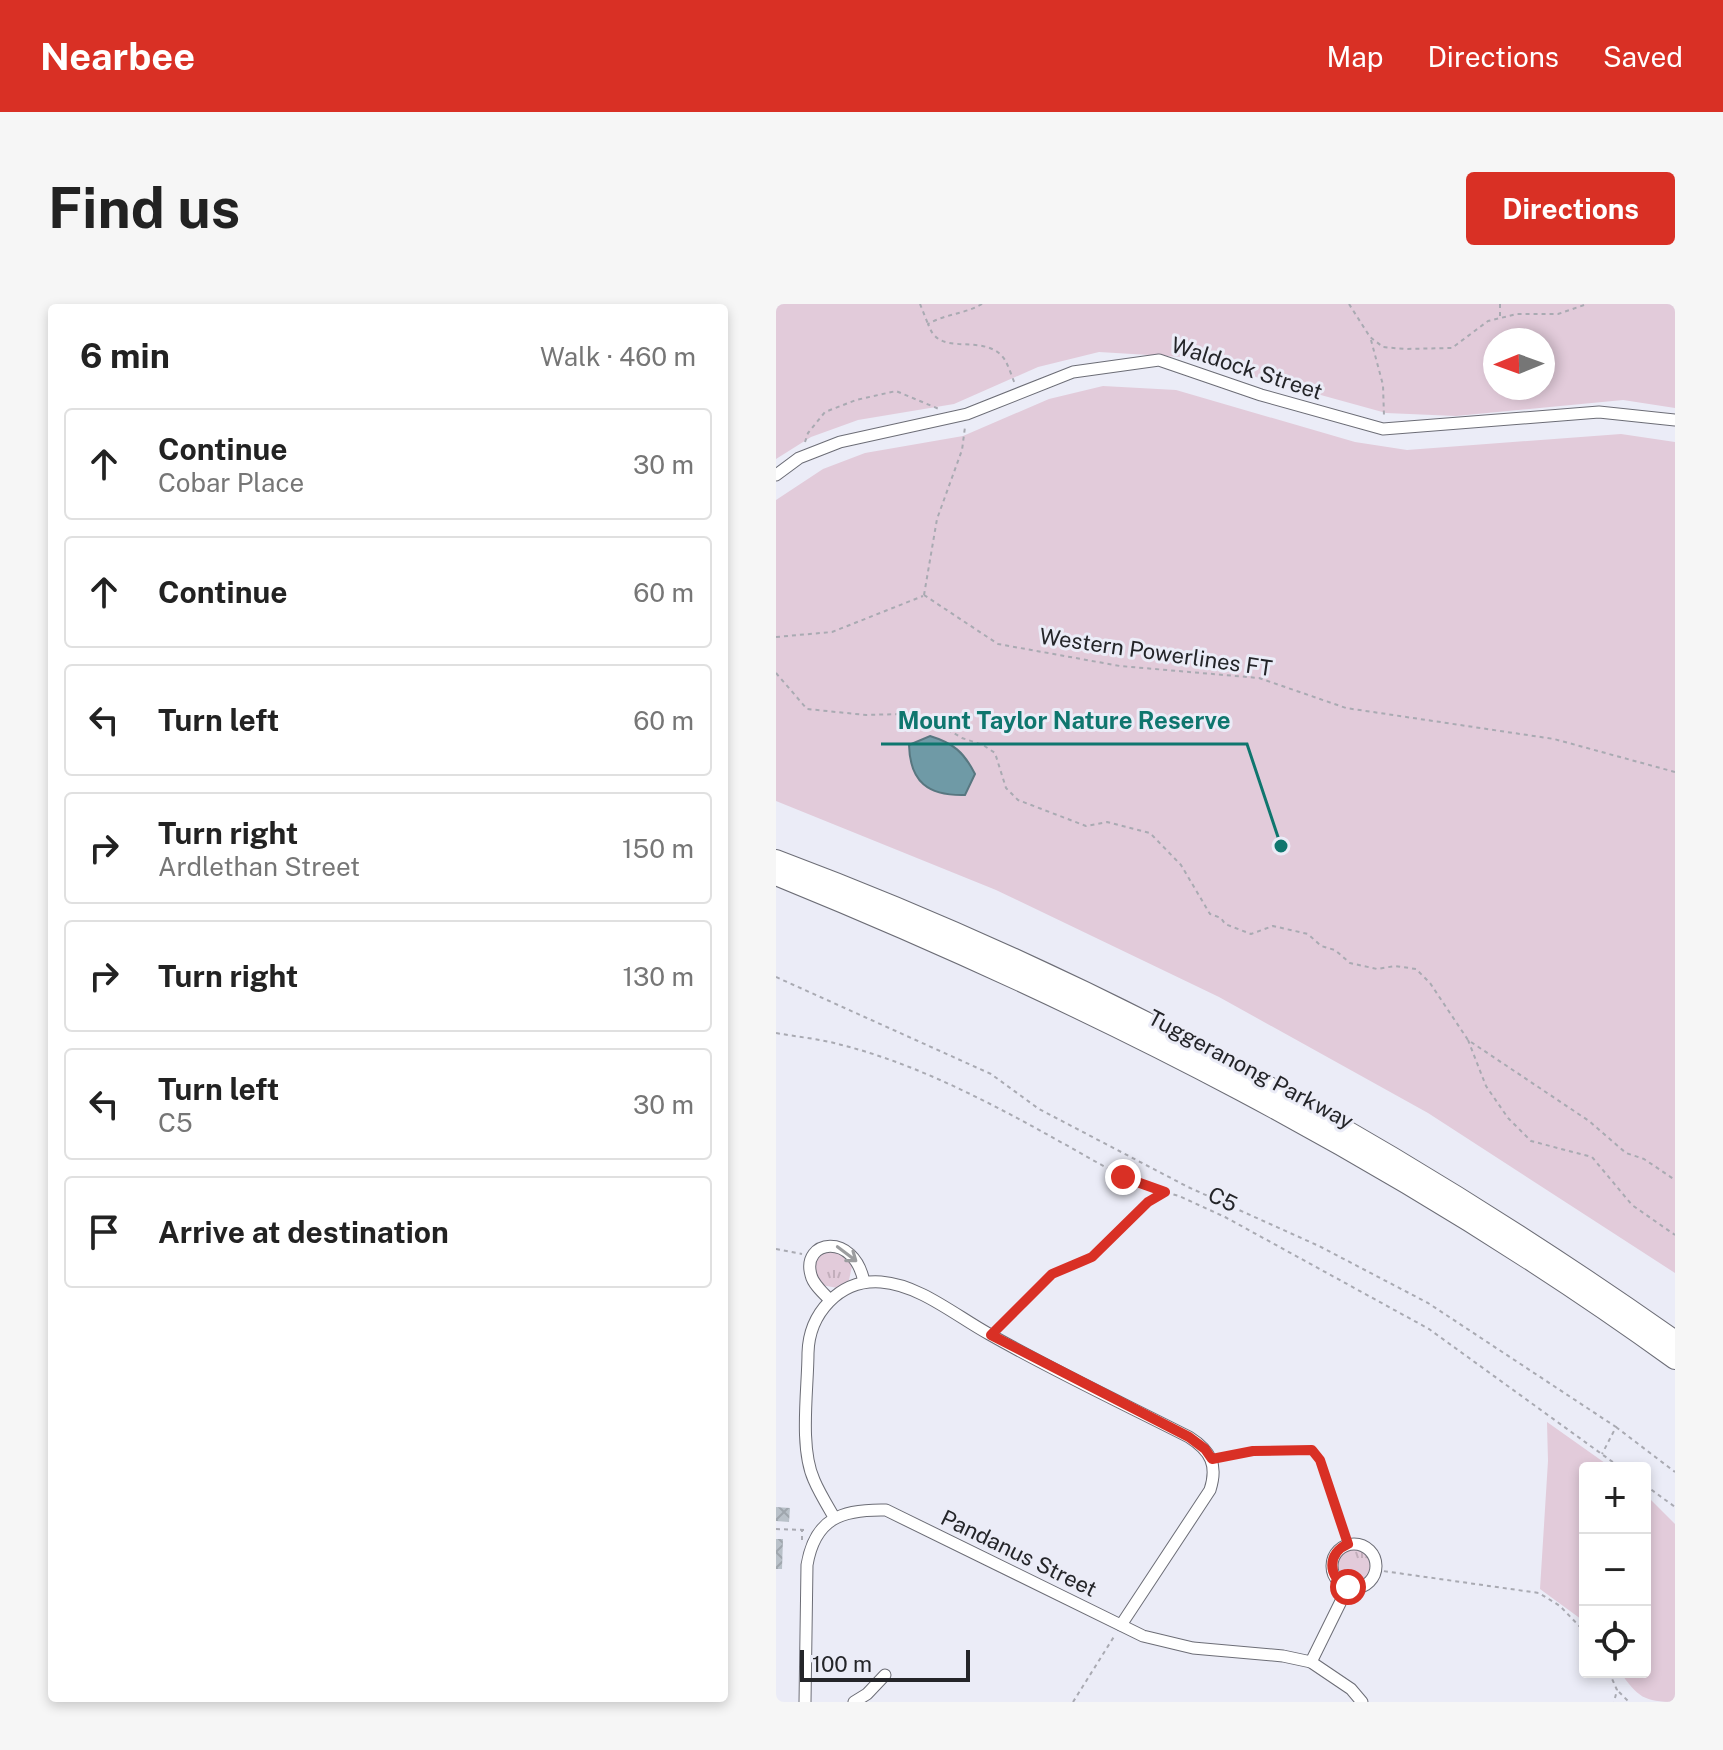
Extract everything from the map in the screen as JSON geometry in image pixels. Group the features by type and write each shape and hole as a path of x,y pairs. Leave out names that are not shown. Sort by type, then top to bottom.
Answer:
{"highway":[{"name":"Tuggeranong Parkway","path":"776,860 897,908 1014,960 1220,1061 1312,1111 1469,1204 1675,1341"},
{"name":"Tuggeranong Parkway","path":"776,875 997,968 1226,1081 1331,1138 1434,1200 1560,1280 1675,1359"}],"street":[{"name":"Waldock Street","path":"776,475 799,458 840,442 962,415 1073,372 1159,360 1261,395 1383,429 1599,412 1675,420"},
{"path":"830,1300 810,1275 813,1256 826,1246 842,1247 855,1257 864,1282"},
{"path":"805,1702 807,1565 815,1539 834,1517 813,1479 807,1459 809,1339 822,1308 830,1300 864,1282 898,1285 921,1294 991,1335 1189,1437 1205,1449 1215,1468 1210,1490 1121,1625"},
{"name":"Pandanus Street","path":"834,1517 850,1511 886,1510 1143,1636 1193,1648 1283,1656 1311,1662 1351,1689 1362,1702"},
{"path":"1348,1544 1369,1549 1375,1558 1376,1570 1365,1585 1348,1587 1336,1580 1332,1565 1335,1554 1348,1544"},
{"path":"1311,1662 1348,1587"},
{"path":"854,1702 867,1694 885,1675"}],"path":[{"path":"920,304 934,336 943,341 980,345 997,352 1005,361 1018,392"},
{"path":"928,324 939,317 969,311 982,304"},
{"path":"1349,304 1370,337 1383,385 1383,429"},
{"path":"1500,304 1500,318"},
{"path":"1370,337 1383,347 1452,348 1488,321 1517,314 1558,314 1587,304"},
{"path":"776,637 832,632 924,595 937,519 962,450 962,415 896,391 856,400 825,412 808,433 799,458"},
{"name":"Western Powerlines FT","path":"924,595 998,644 1120,666 1259,678 1346,708 1554,739 1675,772"},
{"path":"776,673 807,709 866,715 900,714 930,719 962,738 983,745 995,753 1006,788 1018,800 1086,826 1107,822 1150,833 1181,865 1210,914 1221,918 1225,924 1251,934 1273,926 1308,934 1321,946 1335,950 1350,963 1377,969 1395,966 1416,969 1430,983 1468,1040 1486,1086 1508,1118 1531,1141 1592,1157 1632,1205 1675,1235"},
{"path":"776,977 991,1074 1039,1109 1188,1187 1319,1246 1428,1303 1616,1427 1675,1472"},
{"name":"C5","path":"776,1033 842,1045 889,1060 984,1100 1123,1177 1179,1196 1225,1217 1429,1329 1613,1462"},
{"path":"1468,1040 1589,1121 1626,1153 1644,1159 1675,1180"},
{"path":"991,1335 1052,1274 1092,1257 1148,1202 1165,1192"},
{"path":"776,1249 813,1256"},
{"path":"1602,1454 1616,1427"},
{"path":"1212,1459 1253,1451 1312,1450 1320,1460 1348,1544"},
{"path":"1651,1489 1675,1507"},
{"path":"776,1529 802,1530"},
{"path":"1376,1570 1539,1593 1560,1606 1579,1626"},
{"path":"1073,1702 1121,1625"},
{"path":"1612,1678 1627,1702"},
{"path":"1614,1702 1617,1690"}],"green space":[{"path":"776,304 1675,304 1675,408 1623,400 1456,416 1386,413 1183,357 1099,352 1038,367 954,404 858,420 811,437 776,459"},
{"path":"1103,386 1176,390 1355,442 1407,450 1621,434 1675,442 1675,1273 1428,1113 1219,997 996,890 776,801 776,500 823,469 865,453 963,436 1049,399"},
{"path":"844,1251 852,1266 849,1280 838,1288 821,1285 812,1270 820,1252"},
{"path":"1547,1422 1604,1462 1579,1462 1579,1618 1540,1589 1548,1461"},
{"path":"1651,1500 1675,1524 1675,1702 1649,1699 1625,1678 1651,1678"},
{"path":"1354,1547 1367,1552 1372,1565 1367,1578 1354,1583 1341,1578 1336,1565 1341,1552"}],"water":[{"path":"930,736 957,749 971,766 975,774 965,795 941,793 917,777 909,745"}],"building":[{"path":"776,1507 790,1508 789,1522 776,1521"},
{"path":"776,1539 783,1539 782,1569 776,1569"}],"place":[{"name":"Mount Taylor Nature Reserve","path":"1281,846"}],"route":[{"path":"1123,1177 1165,1192 1148,1202 1092,1257 1052,1274 991,1335 1189,1437 1212,1459 1253,1451 1312,1450 1320,1460 1348,1544 1335,1554 1333,1573 1336,1580 1348,1587"}]}
